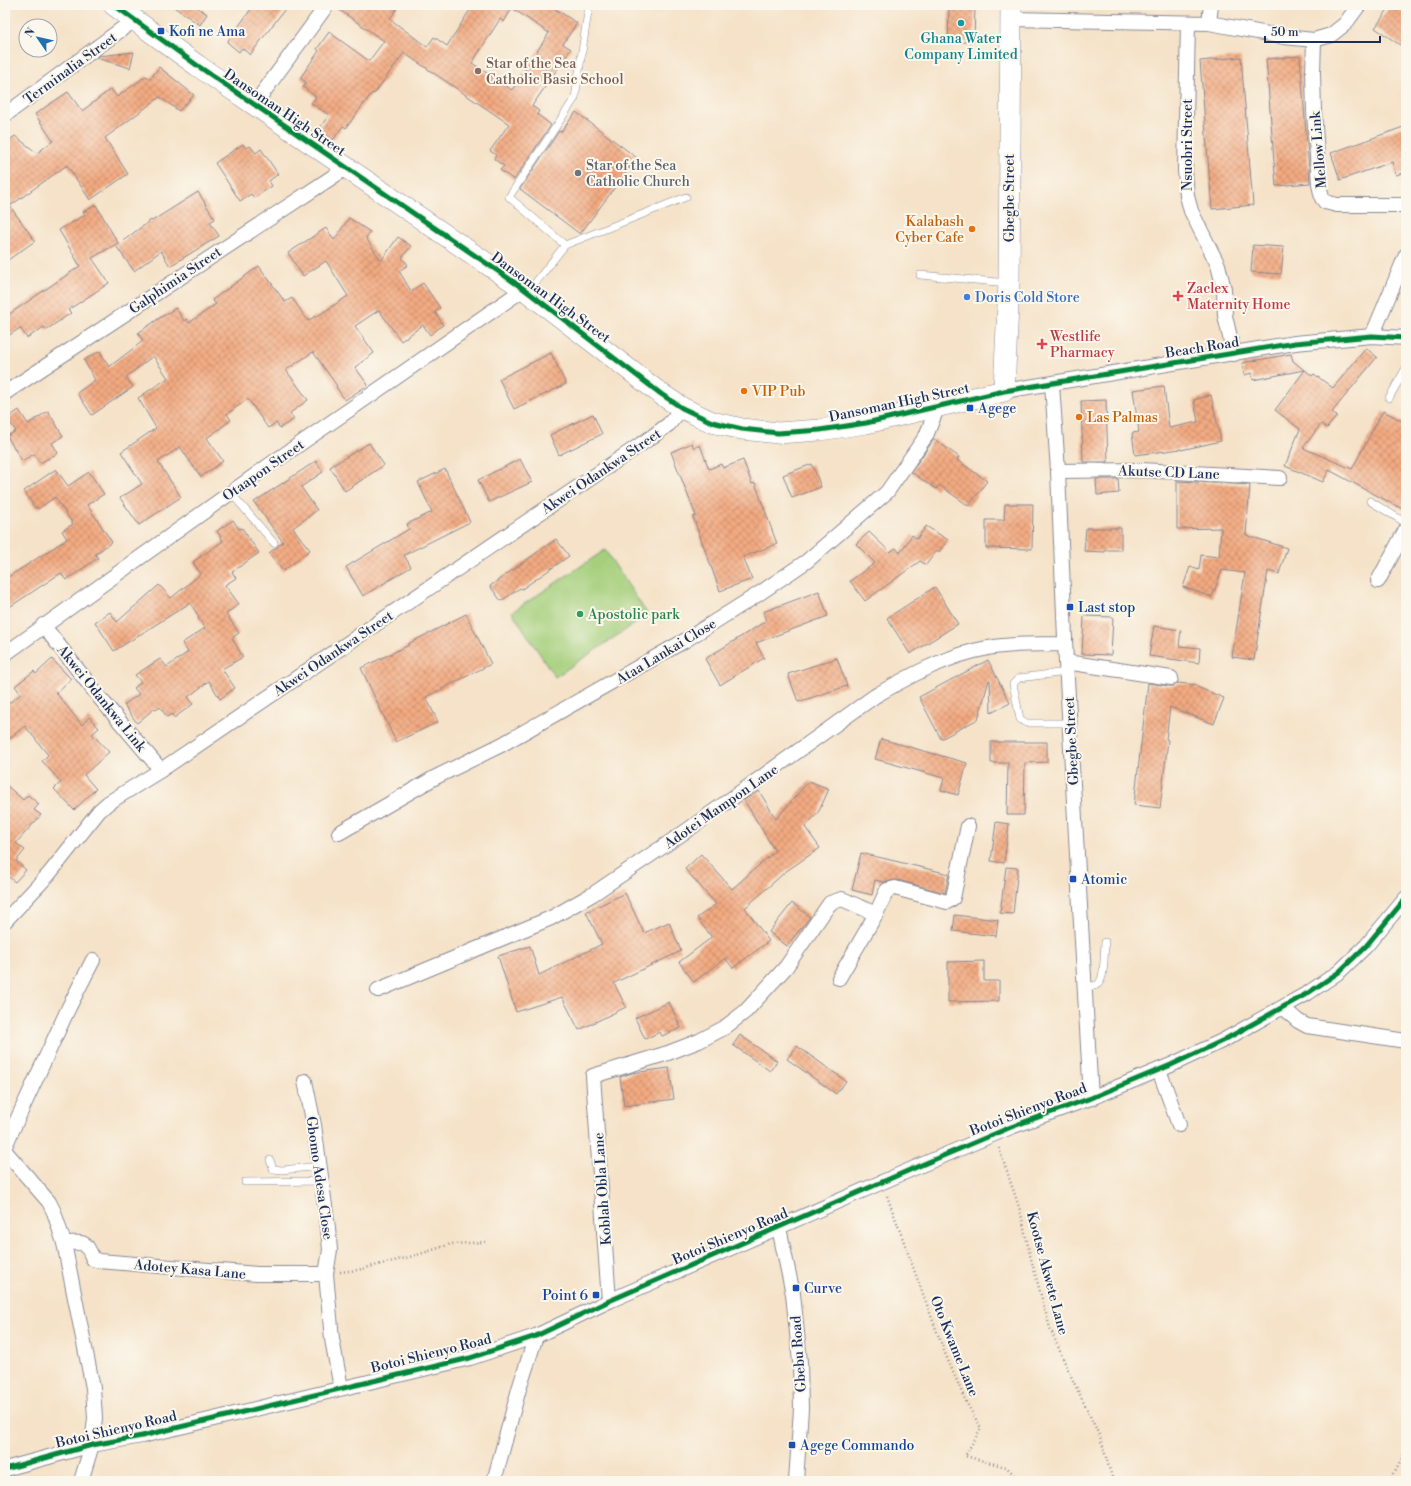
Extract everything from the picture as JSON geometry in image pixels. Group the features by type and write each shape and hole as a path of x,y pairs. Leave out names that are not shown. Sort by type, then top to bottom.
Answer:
{"street":[{"name":"Dansoman High Street","path":"114,5 254,105 526,291 682,408 712,422 742,429 778,433 820,430 866,423 1004,392"},
{"path":"254,105 327,5"},
{"path":"1209,23 1211,5"},
{"path":"1011,12 1209,23 1284,37 1314,40 1331,35 1345,24 1359,5"},
{"name":"Gbegbe Street","path":"1004,392 1009,283 1011,12"},
{"name":"Terminalia Street","path":"5,115 134,20"},
{"name":"Nsuobri Street","path":"1188,23 1185,170 1187,196 1190,211 1218,265 1224,288 1225,316 1234,354"},
{"name":"Mellow Link","path":"1314,40 1314,112 1319,184 1322,198 1325,202 1337,205 1406,204"},
{"name":"Galphimia Street","path":"5,393 346,168"},
{"path":"1372,336 1406,256"},
{"name":"Otaapon Street","path":"5,654 43,625 231,492 526,291"},
{"name":"Beach Road","path":"1004,392 1295,343 1372,336 1406,338"},
{"name":"Gbegbe Street","path":"1052,384 1058,471 1066,667 1091,1098"},
{"name":"Ataa Lankai Close","path":"339,833 434,778 502,745 684,641 807,561 887,492 926,436 938,406"},
{"name":"Akwei Odankwa Street","path":"5,921 49,874 99,811 108,804 161,770 653,436 669,424 682,408"},
{"name":"Akutse CD Lane","path":"1058,471 1141,470 1280,478"},
{"path":"1378,581 1406,529"},
{"name":"Akwei Odankwa Link","path":"43,625 100,697 161,770"},
{"name":"Adotei Mampon Lane","path":"378,990 551,918 593,894 689,829 875,696 908,677 958,655 990,648 1065,644"},
{"path":"1066,667 1171,678"},
{"path":"839,978 876,914 887,890 890,888 895,888 947,902 953,898 968,826"},
{"name":"Botoi Shienyo Road","path":"5,1469 92,1445 142,1436 470,1358 536,1336 609,1301 882,1182 994,1134 1091,1098 1159,1070 1224,1040 1283,1008 1339,972 1366,946 1406,898"},
{"name":"Koblah Obla Lane","path":"609,1301 593,1076 668,1053 699,1041 724,1028 746,1011 786,967 830,903 842,899 876,914"},
{"path":"5,1146 69,1007 93,960"},
{"path":"1283,1008 1298,1021 1307,1026 1406,1041"},
{"path":"1159,1070 1178,1125"},
{"name":"Gbomo Adesa Close","path":"304,1081 314,1125 322,1181 330,1250 326,1274 332,1339 341,1388"},
{"path":"5,1151 49,1202 54,1212 64,1243 93,1388 96,1418 92,1445 81,1481"},
{"name":"Gbebu Road","path":"779,1228 793,1294 800,1362 801,1409 796,1481"},
{"name":"Adotey Kasa Lane","path":"64,1243 84,1243 88,1246 93,1259 99,1261 257,1274 326,1274"},
{"path":"494,1481 519,1389 536,1336"}],"lane":[{"path":"565,245 509,197 575,98 589,5"},
{"path":"526,291 565,245 686,197"},
{"path":"920,275 1009,283"},
{"path":"1389,398 1406,368"},
{"path":"231,492 274,543"},
{"path":"1370,501 1406,523"},
{"path":"1066,667 1019,678 1013,684 1020,719 1026,723 1070,723"},
{"path":"1085,986 1093,986 1098,984 1102,978 1105,942"},
{"path":"270,1160 273,1169 282,1170 320,1166"},
{"path":"245,1182 322,1181"}],"path":[{"path":"326,1274 358,1270 417,1255 451,1244 485,1242"},
{"path":"1390,1481 1406,1450"}],"green space":[{"name":"Apostolic park","path":"605,550 648,615 555,677 512,612"}],"building":[{"path":"171,5 194,5 207,14 200,25"},
{"path":"254,5 288,5 250,55 242,48 239,52 227,42"},
{"path":"335,5 399,5 390,19 427,47 434,37 447,46 473,5 549,5 577,23 563,44 571,49 532,106 539,111 537,114 551,125 514,180 500,170 504,166 494,159 496,155 490,151 509,124 404,53 374,94 372,93 346,128 343,126 333,140 318,130 329,115 311,103 316,97 303,87 306,82 300,78 319,51 317,49 329,32 369,61 384,41 335,7","holes":["512,8 549,33 512,90 472,63 500,19 504,22"]},
{"name":"Ghana Water Company Limited","path":"949,5 975,5 974,42 948,42"},
{"path":"1391,5 1406,5 1406,49 1375,28"},
{"path":"134,52 130,68 97,58 99,56"},
{"path":"1300,56 1310,183 1276,186 1266,59"},
{"path":"1241,57 1253,205 1212,209 1200,61"},
{"path":"159,67 194,95 179,111 160,97 105,138 128,174 90,200 67,165 10,206 35,241 5,262 5,144 15,136 37,153 53,141 35,114 68,92 82,111 111,89 117,97 146,76 150,79"},
{"name":"Star of the Sea Catholic Church","path":"576,112 637,158 580,234 520,189 559,131 561,132"},
{"path":"1406,126 1406,172 1396,175 1392,162 1340,180 1331,153"},
{"path":"243,144 246,148 250,146 256,153 261,149 278,174 269,181 272,186 254,198 251,194 240,201 215,163"},
{"path":"198,192 215,219 210,222 219,236 170,266 161,251 134,271 116,246 151,220 152,221"},
{"path":"96,205 118,243 92,258 109,283 68,310 71,313 46,330 44,327 27,338 20,328 5,338 5,317 80,266 59,230 85,215 83,212"},
{"path":"349,218 370,232 366,238 381,261 398,237 411,246 402,258 408,265 399,271 411,291 423,283 440,308 435,312 443,325 430,335 423,325 401,341 379,310 355,326 374,353 355,367 368,385 345,400 313,352 286,370 308,400 290,413 294,419 280,428 276,423 268,428 248,399 227,414 231,420 207,438 223,461 201,477 180,447 158,462 181,497 139,525 120,498 142,484 121,452 156,428 138,398 168,378 153,356 126,377 133,387 92,415 77,393 95,380 84,360 100,351 109,367 143,341 138,333 158,319 176,308 184,321 186,319 189,323 216,304 212,300 259,266 285,302 292,298 308,321 315,316 316,317 348,296 326,261 303,276 288,253 326,228 334,240"},
{"path":"1253,245 1284,247 1281,274 1251,272"},
{"path":"1366,348 1377,357 1332,412 1337,416 1327,428 1321,424 1303,448 1352,469 1383,411 1406,423 1406,511 1329,470 1323,482 1285,466 1300,429 1275,410 1305,370 1312,376 1314,374 1333,388"},
{"path":"551,353 566,384 514,409 499,379"},
{"path":"1291,354 1293,361 1304,370 1253,380 1252,373 1244,375 1242,363"},
{"path":"1164,386 1169,428 1198,422 1194,400 1211,395 1221,441 1181,450 1135,455 1132,433 1139,432 1133,390"},
{"path":"1106,400 1108,462 1083,462 1081,401"},
{"path":"19,410 28,424 48,411 63,436 52,443 58,453 40,463 34,454 22,461 7,436 16,431 7,418"},
{"path":"593,414 602,434 559,455 550,435"},
{"path":"934,439 959,457 957,460 987,481 969,506 939,485 936,489 911,472"},
{"path":"369,443 384,465 345,491 330,467"},
{"path":"692,443 694,448 700,445 709,469 721,464 723,468 743,460 752,484 755,483 777,544 743,557 752,579 720,591 693,517 696,516 671,452"},
{"path":"520,459 532,482 489,502 478,480"},
{"path":"316,461 323,472 301,487 317,510 293,528 310,550 283,571 269,553 283,542 254,502"},
{"path":"812,464 821,487 792,498 783,475"},
{"path":"56,469 68,486 89,472 104,494 87,505 112,542 95,554 98,558 66,580 61,573 5,610 5,579 67,539 62,531 73,524 55,497 38,509 36,507 35,508 24,491"},
{"path":"445,469 470,522 404,555 411,567 363,596 346,567 409,529 407,524 432,512 418,482"},
{"path":"1096,479 1118,479 1119,493 1097,495"},
{"path":"1177,481 1250,485 1246,535 1287,548 1279,574 1268,571 1254,660 1232,657 1245,573 1222,570 1212,597 1183,587 1190,567 1199,570 1201,555 1219,557 1221,528 1177,529"},
{"path":"1005,504 1033,504 1032,549 986,548 986,520 1004,520"},
{"path":"233,520 239,529 242,528 259,553 232,572 236,578 225,585 239,604 226,614 239,633 232,638 243,657 222,669 235,688 220,699 209,681 188,697 193,704 174,718 172,714 167,717 160,707 156,710 155,708 137,723 124,705 139,694 134,688 141,682 135,675 160,659 167,667 188,652 182,643 205,628 190,603 114,651 95,622 110,612 117,622 159,585 171,598 201,574 193,562 223,541 217,531"},
{"path":"926,526 948,540 939,552 937,550 926,565 920,561 865,601 850,581 875,563 856,544 869,532 890,552 896,548 900,553 912,535 917,539"},
{"path":"1086,528 1121,528 1121,550 1105,550 1105,552 1084,551"},
{"path":"556,539 569,556 522,589 520,588 501,601 490,586"},
{"path":"935,587 958,624 910,654 887,618"},
{"path":"819,591 828,616 756,643 764,658 720,685 705,659 766,621 763,612"},
{"path":"466,614 491,664 426,697 438,722 396,742 361,668 409,645 408,644"},
{"path":"1084,616 1113,617 1111,655 1082,654"},
{"path":"1154,626 1181,630 1179,646 1200,648 1199,663 1149,656"},
{"path":"837,658 847,686 798,702 788,674"},
{"path":"52,659 71,679 56,693 82,725 89,717 99,728 92,734 109,752 84,775 96,789 74,810 54,789 61,782 42,761 48,755 25,726 5,742 5,706 21,694 15,686 34,671 36,674"},
{"path":"988,660 1010,703 991,713 989,680 978,719 941,739 919,697"},
{"path":"1148,683 1170,686 1174,686 1178,683 1197,685 1197,687 1224,698 1214,724 1170,707 1166,739 1168,740 1160,808 1134,805"},
{"path":"881,739 967,763 958,795 941,790 944,778 875,759"},
{"path":"991,742 1047,742 1047,762 1025,763 1024,815 1007,815 1008,763 991,763"},
{"path":"809,781 829,789 819,811 805,827 820,848 785,872 745,908 769,941 733,968 725,958 694,982 679,962 711,938 697,918 716,904 685,869 701,854 732,889 775,851 744,800 759,791 776,819"},
{"path":"5,784 23,800 28,795 39,804 34,810 41,815 16,843 25,850 16,861 26,870 15,882 5,874"},
{"path":"996,822 1009,824 1004,863 991,861"},
{"path":"861,853 949,874 945,893 897,880 884,882 875,880 872,895 852,890"},
{"path":"1006,867 1018,868 1013,914 1000,913"},
{"path":"625,893 644,933 669,922 681,951 614,983 626,1007 579,1030 562,997 516,1012 498,956 530,946 539,975 602,944 586,912"},
{"path":"792,903 810,917 787,946 769,932"},
{"path":"955,915 998,920 996,936 953,931"},
{"path":"984,961 984,981 999,981 999,1001 948,1002 948,962"},
{"path":"669,1002 681,1028 662,1036 660,1032 645,1039 635,1018"},
{"path":"740,1035 777,1061 770,1071 733,1045"},
{"path":"797,1046 846,1081 836,1094 787,1059"},
{"path":"669,1068 674,1099 624,1106 620,1077 632,1073"}],"cycle path":[{"path":"114,5 198,66 524,289 661,394 682,408 712,422 742,429 778,433 820,430 866,423 1004,391 1295,343 1372,336 1406,338"},
{"path":"5,1469 92,1445 142,1436 470,1358 536,1336 609,1301 919,1166 1011,1127 1091,1098 1171,1065 1224,1040 1308,993 1339,972 1366,946 1406,898"}],"place":[{"name":"Ghana Water Company Limited","path":"961,23"},
{"name":"Kofi ne Ama","path":"161,31"},
{"name":"Star of the Sea Catholic Basic School","path":"478,71"},
{"name":"Star of the Sea Catholic Church","path":"578,173"},
{"name":"Kalabash Cyber Cafe","path":"972,229"},
{"name":"Zaclex Maternity Home","path":"1178,296"},
{"name":"Doris Cold Store","path":"967,297"},
{"name":"Westlife Pharmacy","path":"1042,344"},
{"name":"VIP Pub","path":"744,391"},
{"name":"Agege","path":"970,408"},
{"name":"Las Palmas","path":"1079,417"},
{"name":"Last stop","path":"1070,607"},
{"name":"Apostolic park","path":"580,614"},
{"name":"Atomic","path":"1073,879"},
{"name":"Curve","path":"796,1288"},
{"name":"Point 6","path":"596,1295"},
{"name":"Agege Commando","path":"792,1445"}]}
